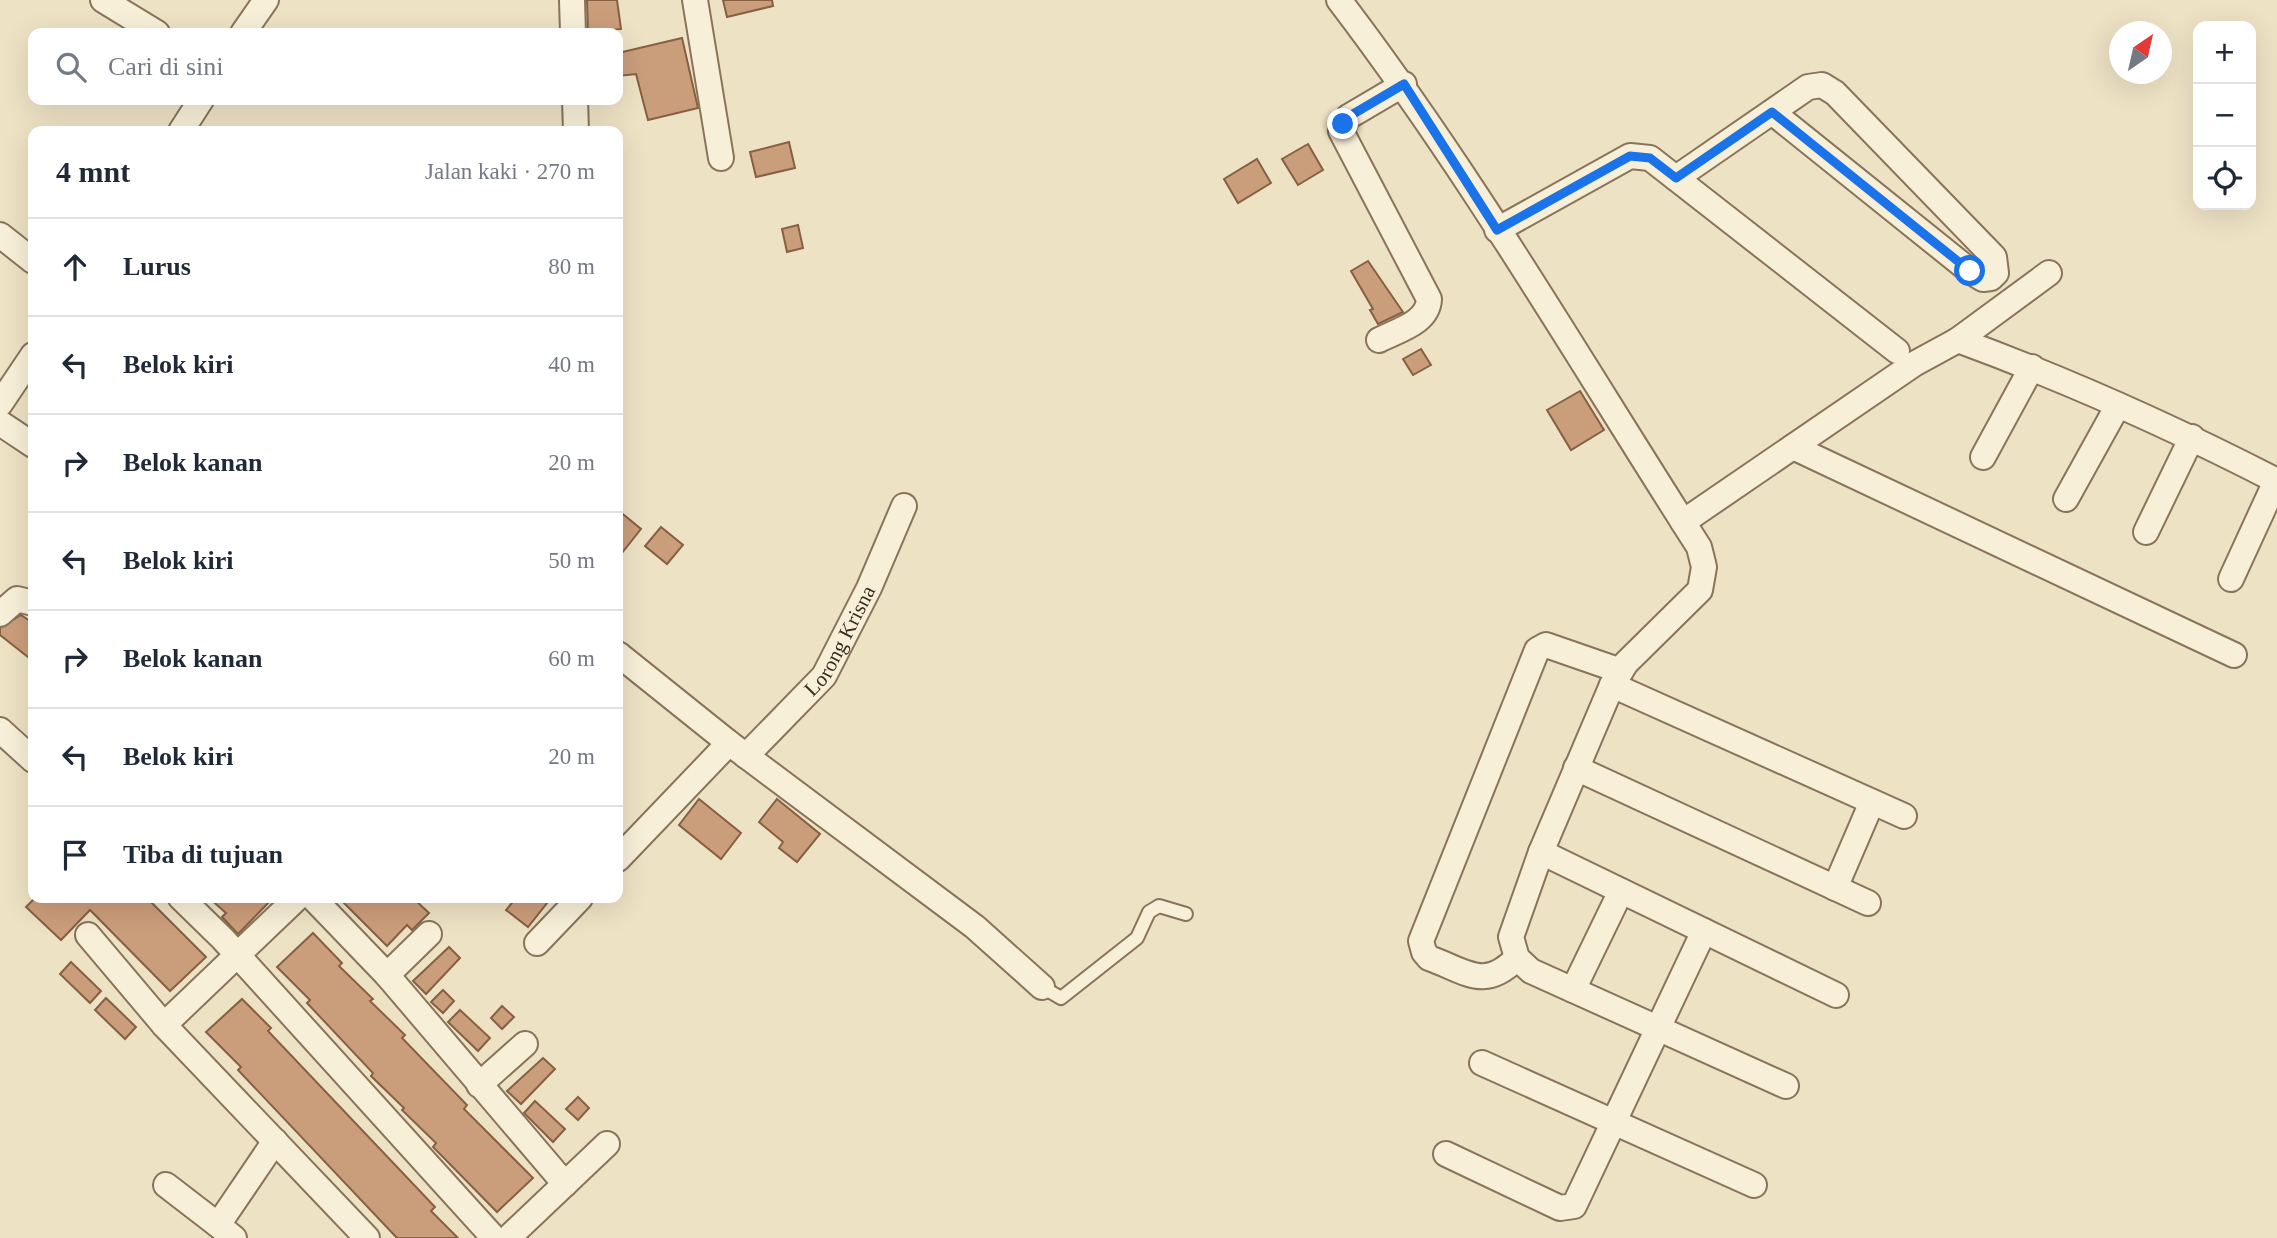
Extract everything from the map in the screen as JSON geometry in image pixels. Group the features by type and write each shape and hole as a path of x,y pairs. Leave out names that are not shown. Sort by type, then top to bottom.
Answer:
{"street":[{"path":"103,0 149,28"},
{"path":"246,28 265,0"},
{"path":"572,0 573,28"},
{"path":"695,0 721,158"},
{"path":"1339,0 1404,84 1699,547 1704,579 1694,597 1616,678 1576,768 1541,852 1511,937 1517,958 1531,971 1786,1086"},
{"path":"1379,340 1421,318 1429,309 1429,299 1341,131 1348,117 1404,84"},
{"path":"1676,178 1772,112 1808,88 1816,85 1827,87 1994,257 1996,273 1992,278 1983,279 1970,271 1772,112"},
{"path":"184,126 198,105"},
{"path":"575,105 576,126"},
{"path":"1497,230 1630,156 1650,158 1897,351"},
{"path":"0,235 28,257"},
{"path":"1683,522 1914,364 1958,340 2049,273"},
{"path":"1958,340 2032,367 2117,407 2192,437 2277,481 2231,579"},
{"path":"0,404 28,362"},
{"path":"1983,457 2032,367"},
{"path":"2066,499 2117,407"},
{"path":"0,423 28,442"},
{"path":"2146,532 2192,437"},
{"path":"1793,447 2234,655"},
{"name":"Lorong Krisna","path":"623,854 737,750 824,676 869,588 904,506"},
{"path":"0,614 18,599 28,602"},
{"path":"1517,958 1497,975 1485,978 1429,958 1424,952 1422,941 1538,650 1546,645 1559,647 1616,678 1904,816"},
{"path":"623,658 737,750 975,927 1042,987"},
{"path":"0,730 28,755"},
{"path":"1576,768 1868,903"},
{"path":"1835,888 1872,802"},
{"path":"1541,852 1836,995"},
{"path":"1573,990 1621,891"},
{"path":"186,903 236,954 494,1238"},
{"path":"164,1026 292,903"},
{"path":"318,903 387,975 565,1184"},
{"path":"537,943 575,903"},
{"path":"1446,1154 1560,1208 1574,1206 1704,931"},
{"path":"387,975 429,934"},
{"path":"88,935 164,1026 367,1238"},
{"path":"479,1085 526,1044"},
{"path":"1482,1063 1754,1185"},
{"path":"166,1185 226,1232 275,1141"},
{"path":"508,1238 607,1144"}],"lane":[{"path":"1042,987 1061,998 1137,938 1149,912 1154,908 1159,906 1186,914"}],"building":[{"path":"587,0 617,0 621,28 588,28"},
{"path":"723,0 772,0 773,6 727,17"},
{"path":"682,38 698,108 648,120 636,74 623,75 623,52"},
{"path":"789,142 795,168 756,177 750,152"},
{"path":"1308,144 1323,170 1298,185 1282,159"},
{"path":"1257,159 1271,183 1238,203 1224,179"},
{"path":"798,225 803,248 787,252 782,229"},
{"path":"1368,261 1403,312 1378,324 1370,310 1373,309 1351,271"},
{"path":"1421,349 1431,365 1413,375 1403,359"},
{"path":"1580,391 1604,430 1571,450 1547,410"},
{"path":"623,514 641,529 623,552"},
{"path":"661,527 683,545 667,564 645,546"},
{"path":"21,615 28,620 28,657 0,635 0,628"},
{"path":"699,799 741,833 721,859 679,825"},
{"path":"777,799 820,834 797,862 779,848 783,842 759,822"},
{"path":"30,903 152,903 206,957 170,991 90,910 61,940 26,907"},
{"path":"215,903 268,903 238,934 222,917 226,913"},
{"path":"344,903 418,903 429,913 412,930 407,925 387,946"},
{"path":"512,903 547,903 528,927 506,910"},
{"path":"313,933 342,963 339,966 373,999 370,1001 405,1035 402,1038 467,1105 464,1109 533,1178 497,1212 433,1147 436,1143 371,1076 373,1073 307,1003 310,1000 277,967"},
{"path":"449,947 460,958 426,994 413,981"},
{"path":"71,962 101,991 90,1003 60,974"},
{"path":"443,990 454,1001 443,1013 431,1002"},
{"path":"106,998 136,1027 125,1039 95,1010"},
{"path":"242,999 271,1028 268,1031 435,1207 431,1211 458,1238 397,1238 238,1070 241,1067 206,1032"},
{"path":"502,1006 514,1017 502,1029 491,1018"},
{"path":"460,1010 490,1038 478,1051 448,1022"},
{"path":"543,1058 555,1069 521,1104 507,1091"},
{"path":"578,1097 589,1108 578,1120 566,1109"},
{"path":"535,1101 565,1129 553,1142 524,1113"}],"route":[{"path":"1343,124 1348,117 1404,84 1497,230 1630,156 1650,158 1676,178 1772,112 1970,271"}]}
